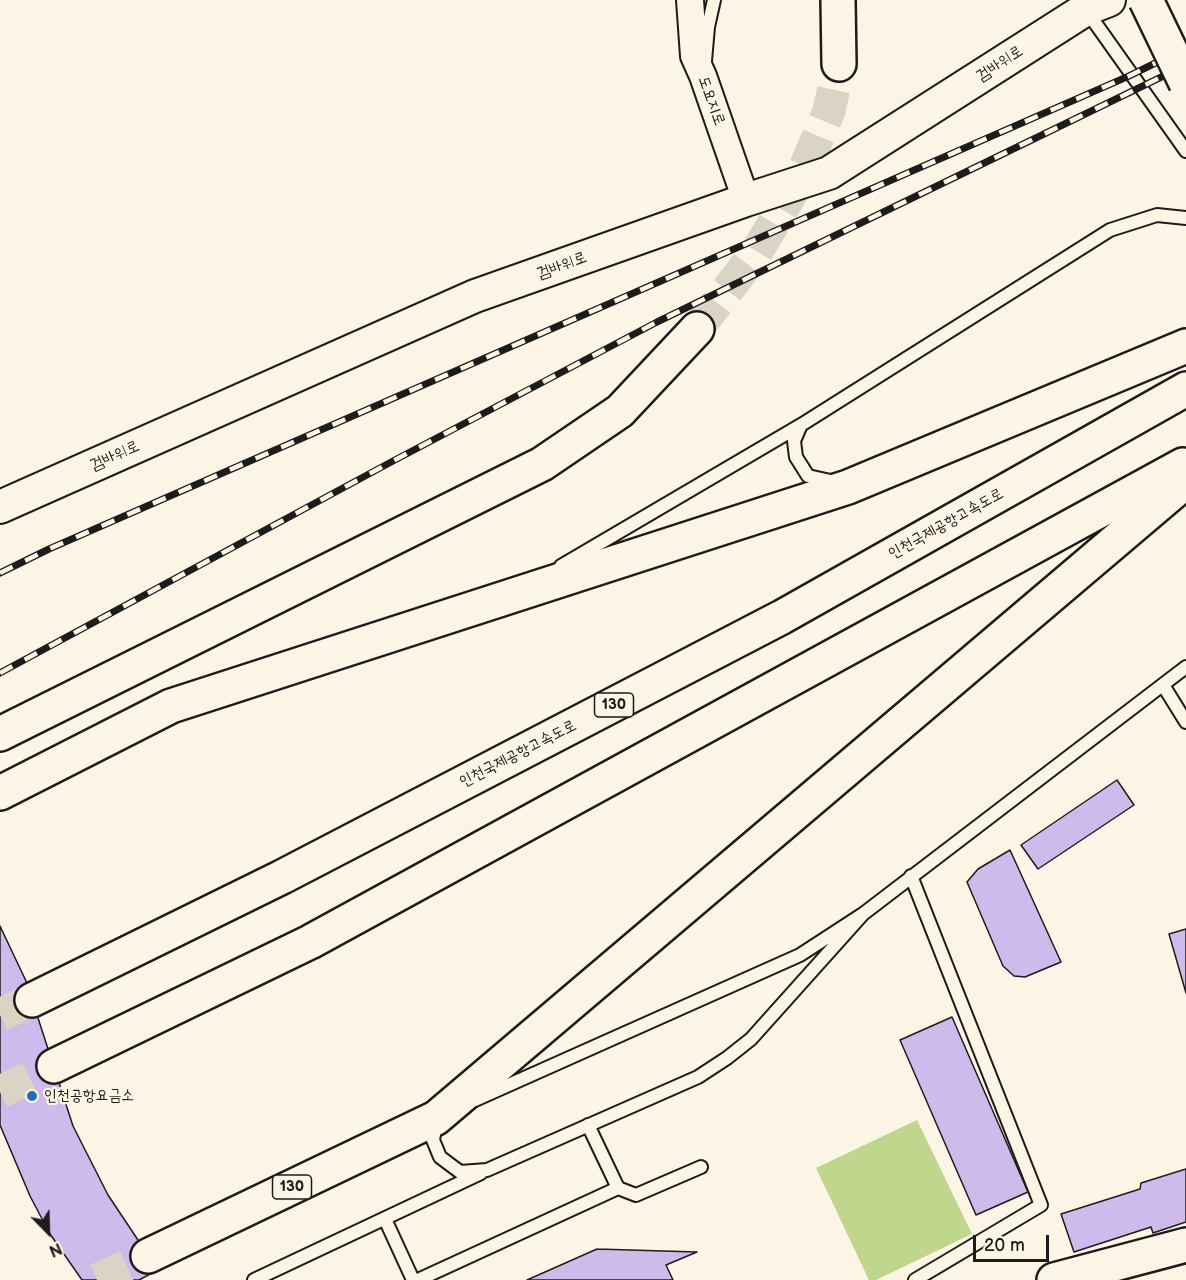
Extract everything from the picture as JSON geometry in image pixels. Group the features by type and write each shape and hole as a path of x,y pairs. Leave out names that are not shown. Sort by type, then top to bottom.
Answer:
{"main road":[{"path":"838,0 839,64"},
{"path":"1146,0 1186,83"},
{"path":"0,734 542,464 620,411 697,328"},
{"path":"0,793 171,706 848,487 1185,347"},
{"name":"인천국제공항고속도로","path":"32,1000 293,872 782,617 1186,389"},
{"path":"54,1066 321,936 1186,464"},
{"name":"130","path":"148,1256 436,1118 1186,481"},
{"path":"1054,1280 1186,1245"}],"street":[{"name":"도요지로","path":"690,0 694,56 746,200"},
{"name":"검바위로","path":"0,507 475,296 829,173 1097,5"}],"lane":[{"path":"703,76 708,27 714,0"},
{"path":"1097,5 1186,151"},
{"path":"507,597 801,426 1110,230 1157,215 1186,218"},
{"path":"801,426 794,441 796,457 808,476 848,487"},
{"path":"487,1170 460,1172 440,1157 433,1140 436,1118 800,955 863,914 1186,667"},
{"path":"1163,685 1186,722"},
{"path":"911,876 1041,1204 915,1280"},
{"path":"254,1280 487,1170 698,1077 728,1058 751,1039 863,914"},
{"path":"588,1125 618,1188 636,1195 700,1167"},
{"path":"418,1280 618,1188"},
{"path":"385,1219 413,1280"}],"green space":[{"path":"917,1120 972,1234 876,1280 869,1280 816,1168"}],"building":[{"path":"1117,780 1134,805 1038,869 1021,845"},
{"path":"1010,850 1061,962 1025,977 1014,976 1003,966 967,882 978,869"},
{"name":"인천공항요금소","path":"0,926 26,981 73,1126 108,1195 158,1270 139,1280 82,1280 50,1234 30,1196 0,1125"},
{"path":"1186,929 1186,993 1169,934"},
{"path":"952,1017 1028,1192 976,1215 900,1040"},
{"path":"1186,1169 1186,1222 1153,1233 1151,1227 1074,1252 1061,1214 1140,1189 1141,1183"},
{"path":"597,1249 697,1252 666,1265 673,1280 527,1280"}],"tunnel":[{"path":"697,329 756,253 801,177 829,111 839,64"},
{"path":"0,1015 32,1000"},
{"path":"0,1092 54,1066"},
{"path":"97,1280 148,1256"}],"railway":[{"path":"0,573 49,549 1129,76 1186,48"},
{"path":"0,673 393,461 657,322 1186,65"}],"place":[{"name":"인천공항요금소","path":"32,1096"}]}
